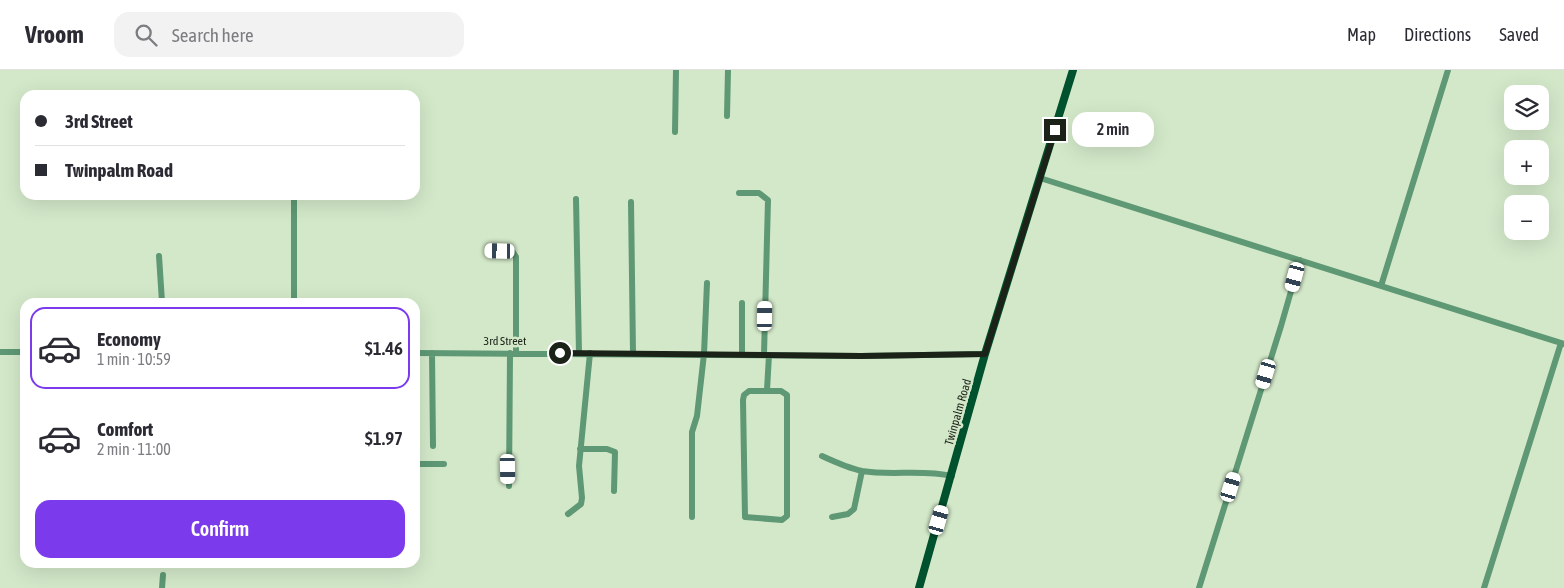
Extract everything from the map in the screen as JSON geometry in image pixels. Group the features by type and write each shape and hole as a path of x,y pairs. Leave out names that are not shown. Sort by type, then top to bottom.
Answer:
{"main road":[{"name":"Twinpalm Road","path":"919,588 985,354 1073,70"}],"street":[{"path":"675,132 676,70"},
{"path":"728,70 728,116"},
{"path":"1382,286 1448,70"},
{"path":"1040,178 1562,343 1484,588"},
{"path":"739,193 759,194 768,200 767,390"},
{"path":"576,198 579,353"},
{"path":"294,200 294,298"},
{"path":"631,202 633,353"},
{"path":"488,250 512,251 516,257 509,486"},
{"path":"159,256 162,298"},
{"path":"1199,588 1300,260"},
{"path":"692,517 692,432 698,416 704,354 707,283"},
{"path":"742,302 742,355"},
{"path":"0,352 20,352"},
{"name":"3rd Street","path":"420,352 742,355 985,354"},
{"path":"432,353 432,446"},
{"path":"568,514 581,504 582,498 578,466 590,353"},
{"path":"767,390 781,391 787,395 787,516 782,520 748,519 744,513 744,395 749,391 767,390"},
{"path":"580,449 607,449 615,452 614,491"},
{"path":"822,456 847,467 862,471 938,473 952,476"},
{"path":"420,464 444,464"},
{"path":"832,517 848,514 854,509 862,471"},
{"path":"162,576 162,588"}],"route":[{"path":"560,353 861,356 985,354 1055,130"}]}
